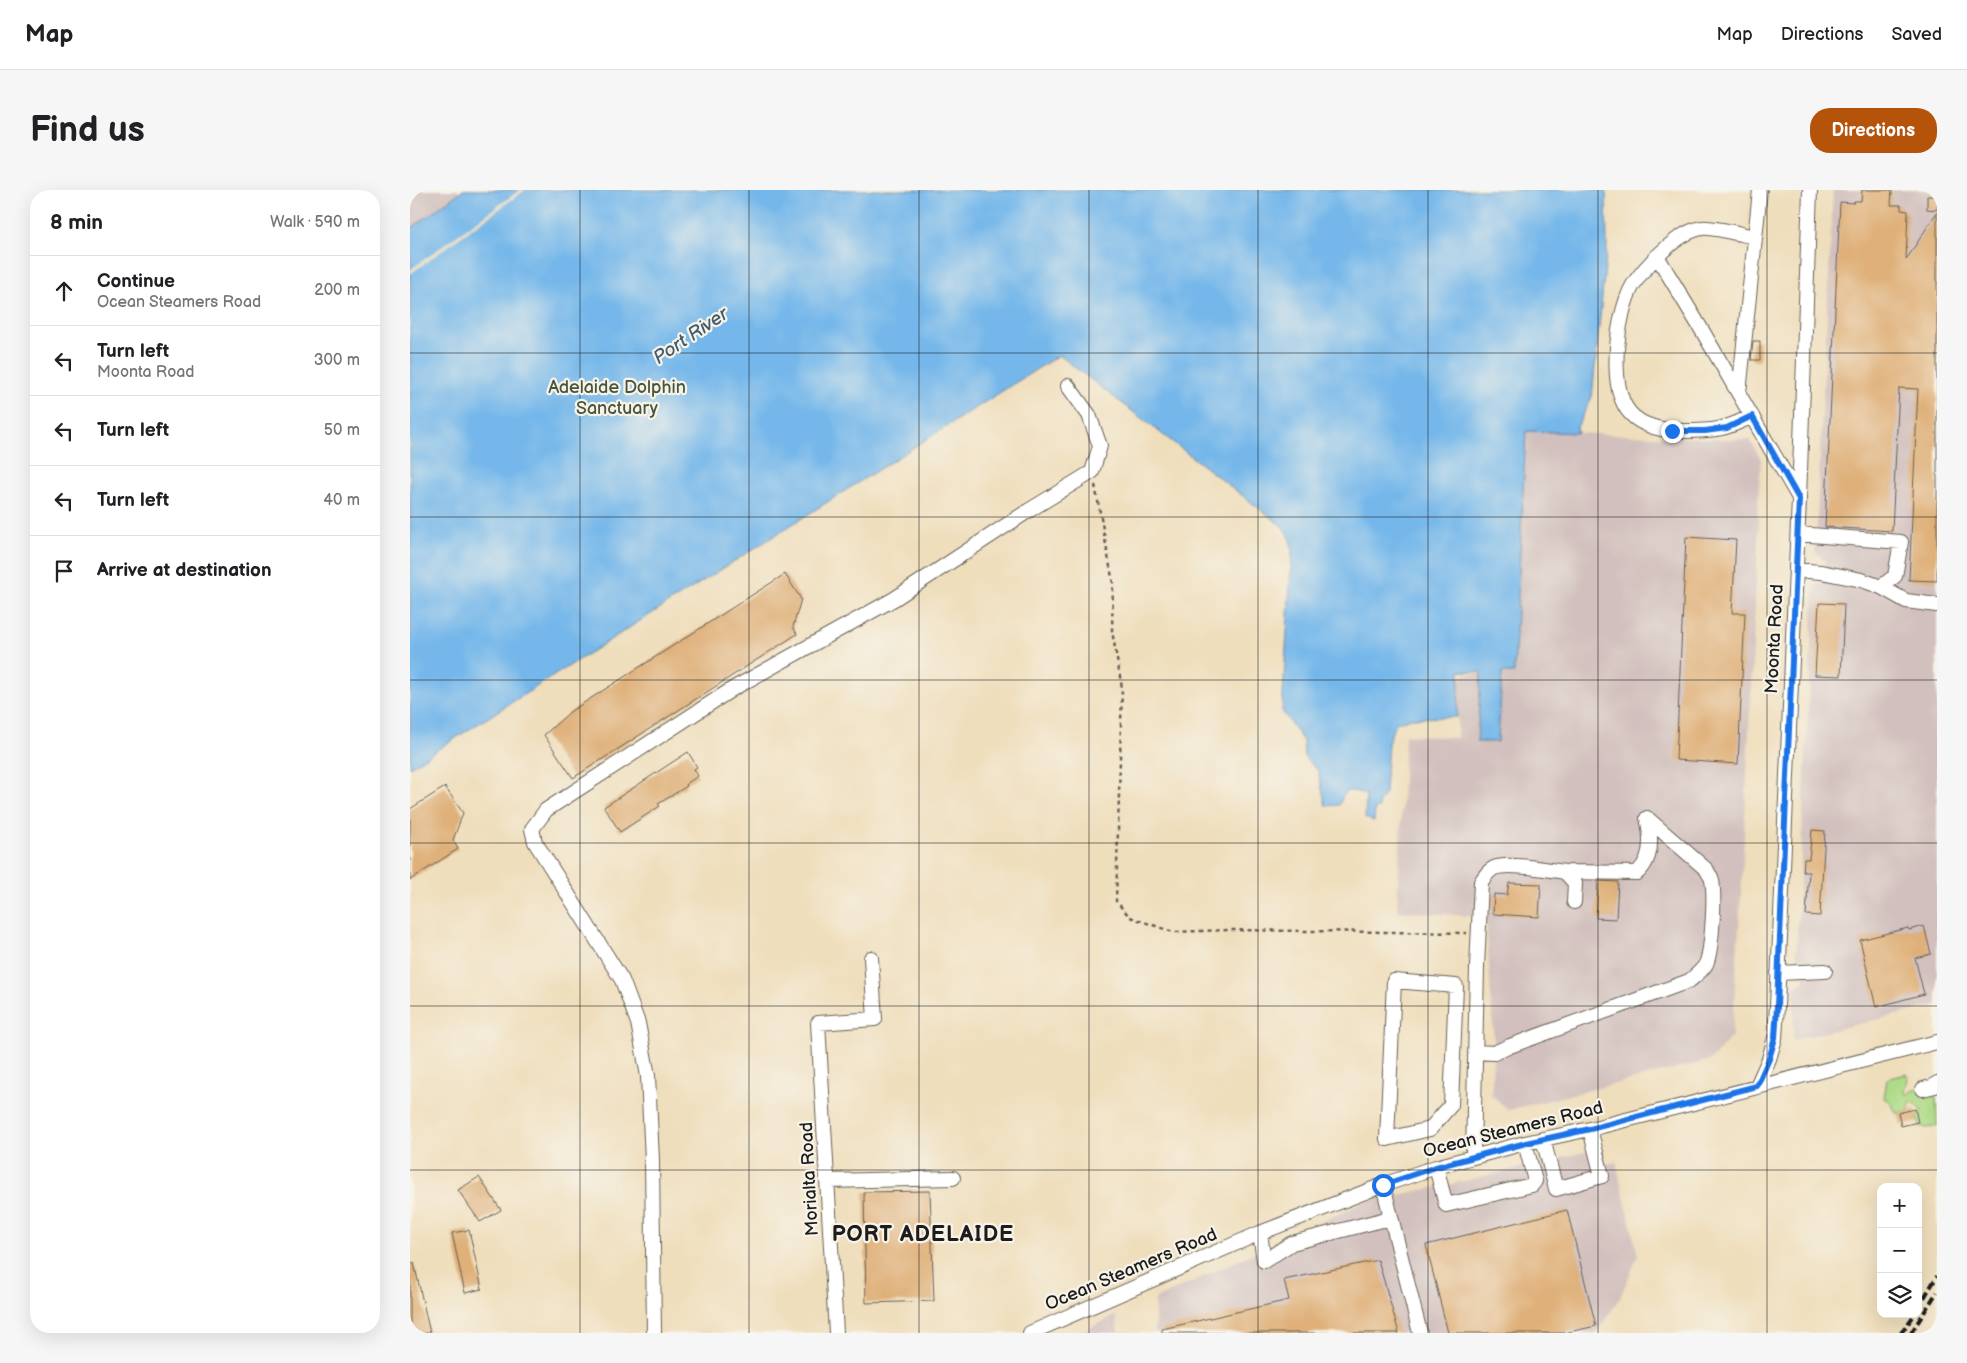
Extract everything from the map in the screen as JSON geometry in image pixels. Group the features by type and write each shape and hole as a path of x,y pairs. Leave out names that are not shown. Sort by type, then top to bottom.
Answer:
{"street":[{"path":"1739,393 1760,190"},
{"name":"Moonta Road","path":"1757,1086 1769,1059 1775,1038 1798,534 1810,190"},
{"path":"1752,416 1727,428 1705,431 1672,431 1649,426 1630,414 1621,400 1617,383 1616,363 1622,316 1632,286 1657,256 1680,237 1702,228 1755,237"},
{"path":"1657,256 1739,393 1799,499"},
{"path":"654,1333 652,1160 649,1086 638,1023 622,980 535,842 532,829 546,810 734,688 894,599 1028,511 1092,472 1100,446 1088,415 1068,386"},
{"path":"1798,534 1901,542 1895,576 1881,587"},
{"path":"1796,570 1841,575 1881,587 1906,601 1937,605"},
{"path":"1473,1157 1475,1052 1477,994 1478,933 1482,882 1486,875 1493,868 1503,865 1565,872 1636,873 1644,866 1650,853 1648,818 1711,876 1713,892 1712,928 1708,958 1705,966 1689,981 1510,1046 1494,1054 1475,1052"},
{"path":"1565,872 1574,883 1574,902"},
{"name":"Morialta Road","path":"836,1333 818,1024 875,1019 871,958"},
{"path":"1778,973 1826,971"},
{"path":"1394,981 1456,986 1456,993 1450,1105 1430,1129 1387,1139 1394,981"},
{"path":"1456,993 1477,994"},
{"name":"Ocean Steamers Road","path":"1030,1333 1260,1233 1383,1185 1436,1167 1757,1086 1936,1045"},
{"path":"1923,1089 1935,1086 1937,1083"},
{"path":"1543,1139 1556,1189 1602,1176 1590,1129"},
{"path":"1436,1167 1446,1205 1532,1185 1535,1181 1526,1143"},
{"path":"828,1181 953,1178"},
{"path":"1383,1185 1420,1333"},
{"path":"1260,1233 1264,1261 1292,1243 1390,1218"}],"path":[{"path":"1092,472 1113,583 1112,631 1122,688 1116,901 1130,917 1173,932 1229,930 1478,933"}],"shaded area":[{"path":"410,190 463,190 410,229"},
{"path":"1833,190 1937,190 1937,1005 1793,1040 1794,987 1804,982 1806,960 1796,960 1814,587 1824,580 1825,561 1815,552"},
{"path":"1526,431 1750,440 1761,459 1742,878 1732,1036 1711,1060 1509,1110 1491,1095 1494,1043 1486,917 1397,911 1405,735 1457,738 1459,676 1481,672 1477,741 1498,742 1502,672 1514,673"},
{"path":"1602,1148 1607,1164 1616,1162 1638,1255 1620,1298 1596,1333 1155,1333 1155,1299 1364,1202 1447,1185"},
{"path":"1116,1315 1118,1333 1080,1333"}],"green space":[{"path":"1906,1074 1908,1078 1905,1092 1907,1095 1912,1091 1919,1090 1922,1096 1928,1094 1936,1097 1937,1126 1927,1128 1920,1126 1916,1116 1922,1111 1911,1101 1908,1111 1896,1113 1890,1101 1884,1098 1887,1079"}],"water":[{"name":"Port River","path":"463,190 1606,190 1607,247 1592,397 1577,427 1578,433 1526,431 1514,673 1502,673 1498,742 1477,742 1481,672 1460,671 1457,717 1411,718 1396,723 1394,726 1388,743 1385,793 1379,802 1379,808 1375,808 1374,821 1365,818 1366,795 1358,792 1347,792 1339,805 1326,806 1318,771 1304,757 1303,741 1282,711 1292,552 1290,538 1282,526 1059,355 410,767 410,229"}],"pier":[{"path":"520,190 525,190 410,274 410,270"}],"building":[{"path":"1862,190 1892,190 1891,205 1901,205 1901,210 1908,211 1906,260 1937,212 1937,581 1909,580 1918,389 1899,388 1892,531 1825,527 1840,202 1854,203 1854,201 1861,201"},
{"path":"1927,196 1937,196 1937,210 1927,209"},
{"path":"1753,341 1760,341 1760,360 1751,360"},
{"path":"1686,537 1736,540 1732,613 1745,613 1738,764 1676,760"},
{"path":"785,574 801,599 793,627 797,634 573,778 544,735 571,711"},
{"path":"1819,603 1844,604 1841,676 1815,675"},
{"path":"688,752 697,767 694,769 698,776 686,784 687,786 658,804 660,806 620,832 604,807"},
{"path":"445,787 463,813 453,840 458,849 410,880 410,809"},
{"path":"1812,830 1825,831 1820,916 1806,915 1809,872 1803,872 1804,859 1809,859"},
{"path":"1598,881 1618,882 1616,919 1596,918"},
{"path":"1509,883 1541,884 1539,917 1493,914 1494,894 1507,895"},
{"path":"1924,926 1931,954 1915,958 1924,994 1876,1007 1860,940"},
{"path":"1915,1109 1918,1122 1901,1126 1898,1113"},
{"path":"479,1177 501,1210 480,1222 458,1190"},
{"path":"930,1191 934,1301 866,1303 864,1192"},
{"path":"1567,1210 1596,1326 1564,1333 1448,1333 1426,1245"},
{"path":"469,1230 482,1289 465,1293 452,1233"},
{"path":"1378,1260 1399,1333 1162,1333 1162,1329 1289,1300 1284,1280"},
{"path":"414,1263 430,1333 410,1333 410,1264"}],"railway":[{"path":"1922,1301 1937,1276"},
{"path":"1911,1333 1937,1292"},
{"path":"1901,1333 1912,1318"}],"district":[{"name":"PORT ADELAIDE","path":"923,1233"}],"route":[{"path":"1383,1185 1436,1167 1526,1143 1590,1129 1757,1086 1769,1059 1775,1038 1777,1006 1799,499 1752,416 1727,428 1705,431 1672,431"}],"park label":[{"name":"Adelaide Dolphin Sanctuary","path":"617,397"}]}
